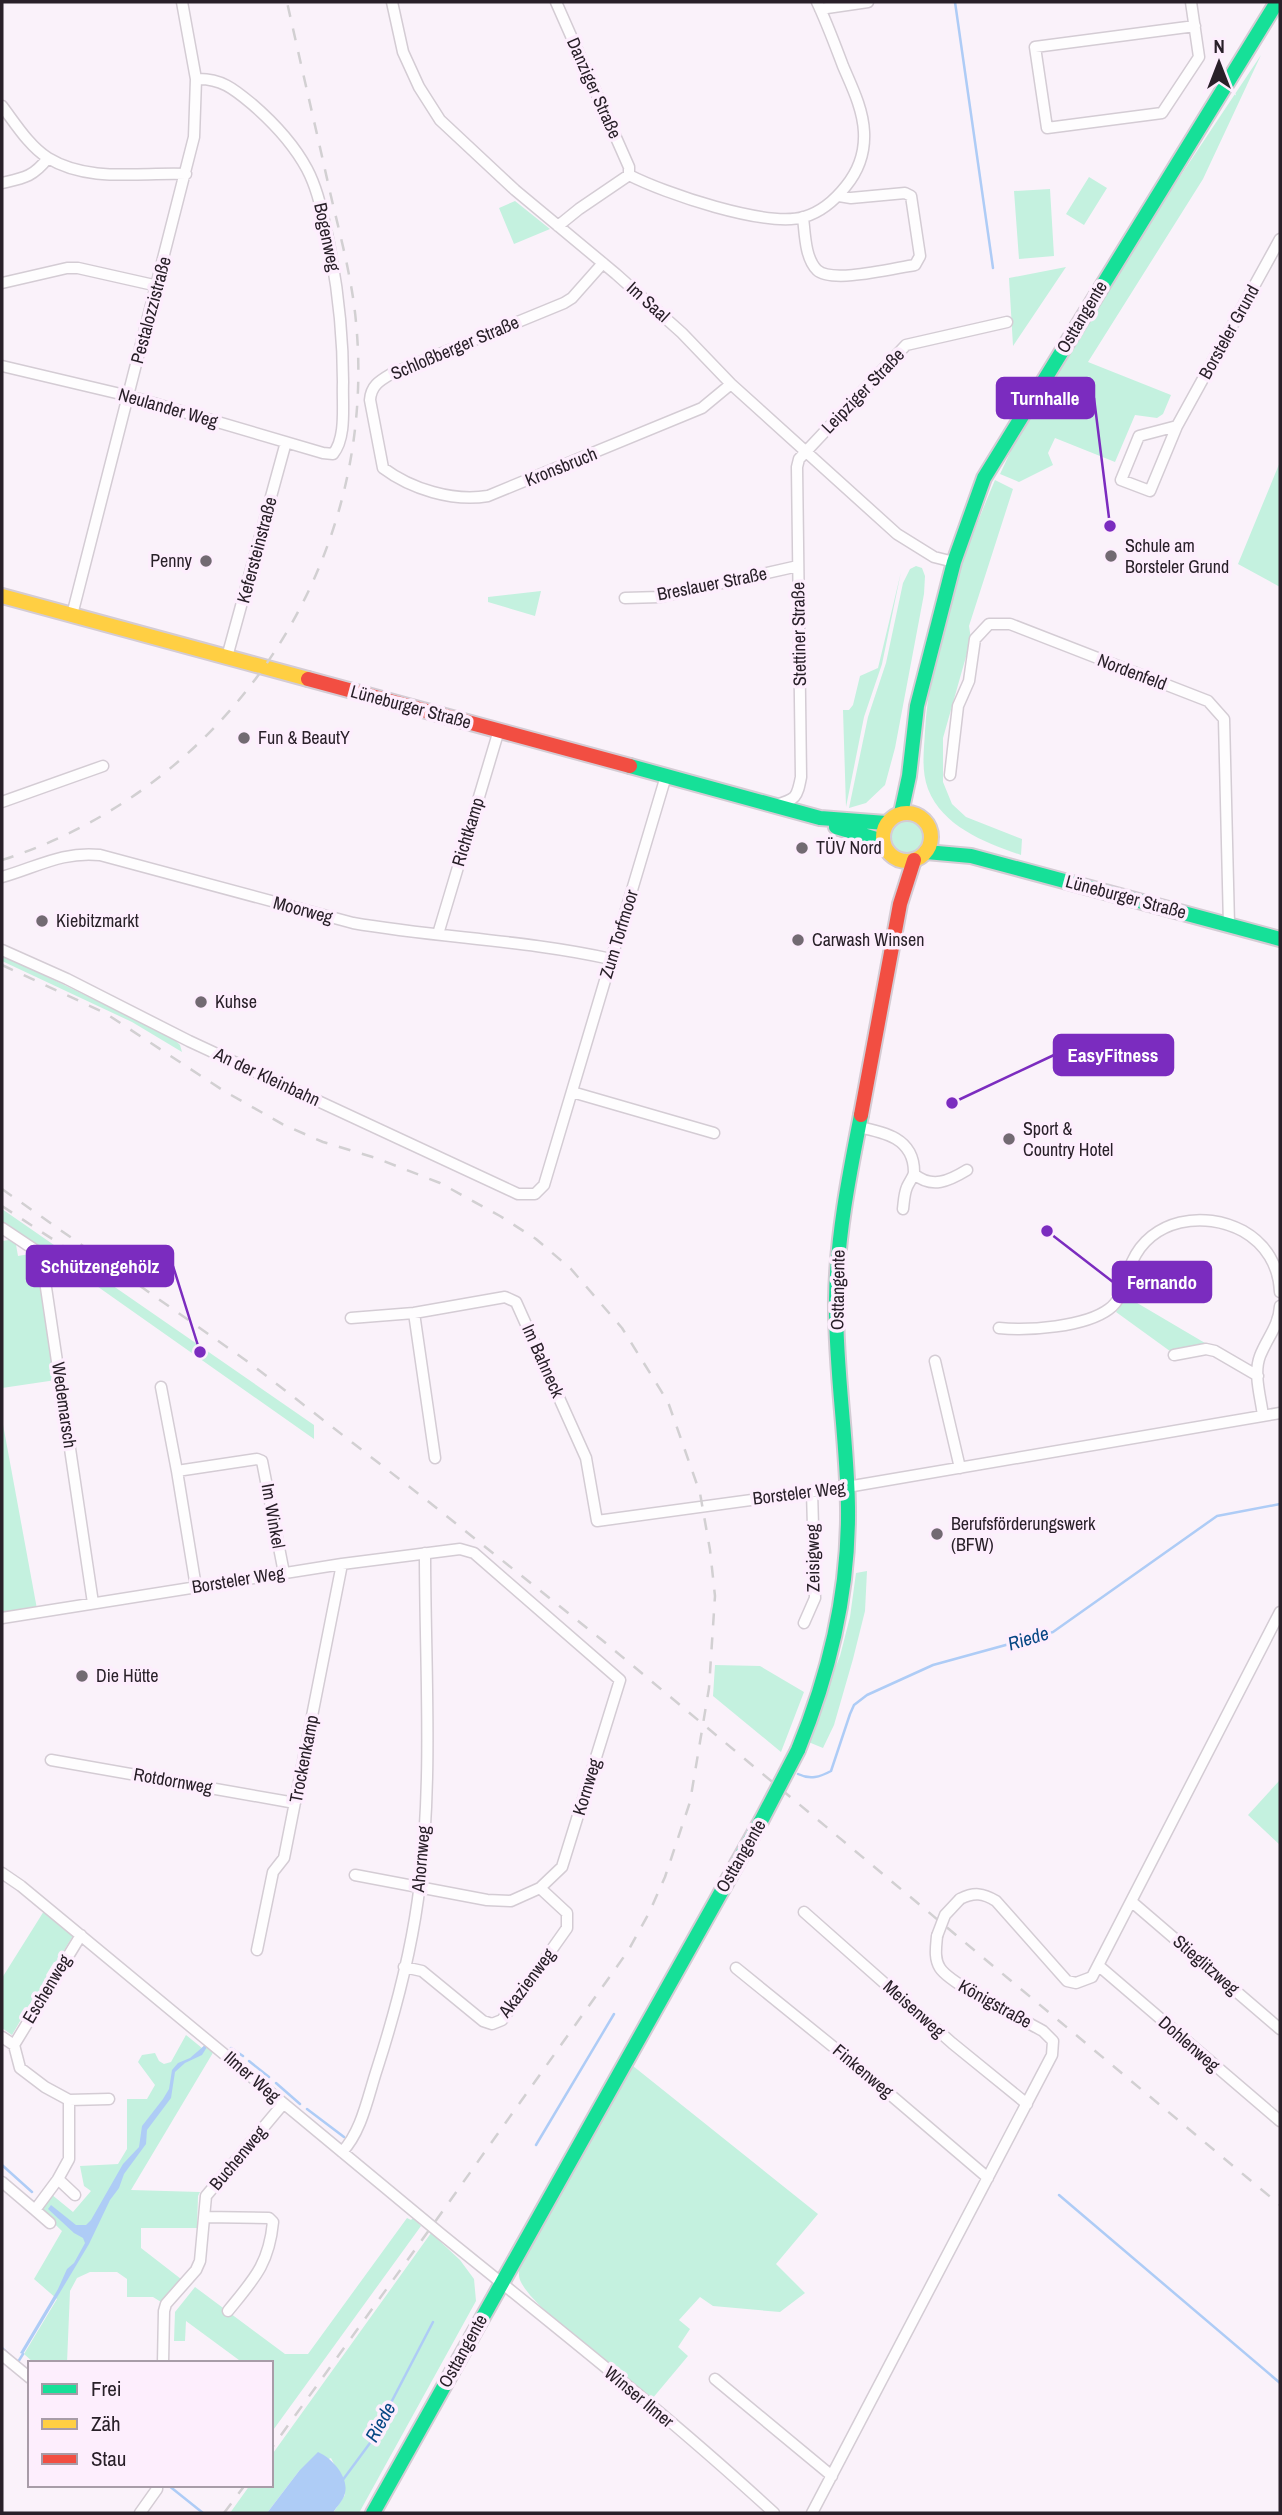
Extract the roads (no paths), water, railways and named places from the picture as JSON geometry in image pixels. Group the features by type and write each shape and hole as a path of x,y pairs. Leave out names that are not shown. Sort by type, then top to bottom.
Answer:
{"main road":[{"name":"Osttangente","path":"901,813 909,776 917,706 954,562 990,467 1277,2"},
{"name":"Lüneburger Straße","path":"2,596 820,818 886,823"},
{"name":"Osttangente","path":"909,776 917,815"},
{"path":"897,859 886,850 883,841 886,823 901,813 917,815"},
{"name":"Lüneburger Straße","path":"917,815 927,823 931,836 971,856 1280,939"},
{"name":"Lüneburger Straße","path":"820,818 834,826 883,841"},
{"path":"920,856 931,836"},
{"name":"Osttangente","path":"373,2513 761,1821 798,1750 818,1700 836,1632 845,1574 847,1488 836,1319 836,1271 841,1217 900,904 920,856"},
{"name":"Lüneburger Straße","path":"897,859 971,856"},
{"name":"Osttangente","path":"897,859 900,904"}],"street":[{"name":"Pestalozzistraße","path":"72,615 194,138 197,79 182,2"},
{"name":"Im Saal","path":"392,2 403,52 419,87 440,120 515,190 682,332 731,384 897,534 934,557 954,562"},
{"name":"Danziger Straße","path":"556,2 629,167 629,175"},
{"path":"558,226 629,175 678,194 755,216 803,218 821,209 839,195 859,166 863,148 863,114 819,5 868,2"},
{"path":"1191,2 1195,26 1199,57 1162,113 1047,128 1035,47 1195,26"},
{"name":"Bogenweg","path":"197,79 211,78 221,81 263,113 295,149 308,170 318,195 332,256 342,323 341,442 333,454"},
{"path":"2,106 31,143 48,158 72,168 99,174 186,174"},
{"path":"2,183 37,172 48,158"},
{"path":"803,218 809,257 818,271 834,277 915,265 920,256 911,195 905,193 851,198 839,195"},
{"name":"Borsteler Grund","path":"1177,426 1139,436 1121,480 1150,491 1177,426 1280,239"},
{"name":"Schloßberger Straße","path":"383,468 370,400 371,390 378,382 391,373 564,303 572,298 603,263"},
{"path":"2,284 67,268 78,268 158,286"},
{"name":"Leipziger Straße","path":"806,450 906,345 1007,322"},
{"name":"Neulander Weg","path":"2,366 129,396 333,454"},
{"name":"Kronsbruch","path":"383,468 397,479 427,491 467,497 488,496 702,408 731,384"},
{"name":"Kefersteinstraße","path":"227,657 286,442"},
{"name":"Stettiner Straße","path":"776,805 793,800 798,794 800,777 797,467 806,450"},
{"name":"Breslauer Straße","path":"625,598 660,597 798,566"},
{"name":"Nordenfeld","path":"950,775 958,706 969,681 975,639 989,624 1010,624 1208,701 1224,719 1229,925"},
{"name":"Richtkamp","path":"438,934 499,730"},
{"path":"2,802 103,766"},
{"name":"Zum Torfmoor","path":"535,1194 544,1185 666,776"},
{"name":"Moorweg","path":"2,877 58,857 79,853 100,855 354,923 397,931 560,948 611,959"},
{"name":"An der Kleinbahn","path":"2,950 67,979 189,1041 517,1194 535,1194"},
{"path":"572,1092 714,1133"},
{"path":"858,1127 890,1133 903,1144 910,1155 914,1174 904,1196 903,1209"},
{"path":"914,1174 935,1183 951,1180 967,1170"},
{"path":"999,1328 1028,1329 1076,1322 1108,1310 1117,1301 1133,1259 1142,1245 1171,1224 1190,1220 1228,1224 1259,1243 1278,1265 1280,1292"},
{"name":"Wedemarsch","path":"2,1228 41,1254 93,1603"},
{"name":"Im Bahneck","path":"351,1318 414,1313 505,1297 516,1302 586,1458 597,1521"},
{"path":"1263,1416 1258,1376 1260,1356 1278,1324 1280,1306"},
{"path":"414,1313 435,1458"},
{"path":"1174,1355 1206,1349 1215,1351 1258,1376"},
{"path":"934,1361 960,1468"},
{"path":"161,1387 196,1587"},
{"name":"Borsteler Weg","path":"597,1521 847,1488 1280,1413"},
{"name":"Im Winkel","path":"177,1471 257,1459 262,1461 284,1573"},
{"name":"Zeisigweg","path":"804,1623 815,1598 811,1491"},
{"name":"Borsteler Weg","path":"2,1618 342,1564 460,1549 474,1553"},
{"name":"Ahornweg","path":"342,2152 355,2133 383,2050 404,1967 420,1887 426,1797 425,1553"},
{"name":"Kornweg","path":"355,1875 487,1900 511,1902 540,1888 562,1867 620,1680 474,1553"},
{"name":"Trockenkamp","path":"257,1950 273,1872 284,1858 342,1564"},
{"path":"1099,1966 1280,1612"},
{"name":"Rotdornweg","path":"51,1760 295,1803"},
{"name":"Ilmer Weg","path":"2,1873 81,1935 501,2283"},
{"name":"Akazienweg","path":"404,1967 422,1971 483,2021 492,2024 502,2020 567,1928 567,1913 540,1888"},
{"name":"Königstraße","path":"812,2513 1052,2055 1053,2041 1043,2031 953,1981 940,1968 936,1954 937,1936 944,1916 960,1899 972,1894 985,1894 996,1901 1067,1981 1084,1981 1091,1977 1099,1966"},
{"name":"Stieglitzweg","path":"1132,1902 1280,2029"},
{"name":"Meisenweg","path":"804,1912 952,2043 1027,2104"},
{"name":"Eschenweg","path":"14,2045 81,1935"},
{"name":"Dohlenweg","path":"1099,1966 1280,2121"},
{"name":"Finkenweg","path":"736,1968 988,2178"},
{"path":"2,2037 14,2045 20,2068 45,2087 69,2100 109,2099"},
{"path":"35,2210 69,2159 69,2100"},
{"name":"Buchenweg","path":"163,2361 164,2311 166,2304 196,2270 200,2261 204,2203 210,2190 283,2104"},
{"path":"58,2179 75,2195"},
{"path":"2,2182 50,2223"},
{"name":"Buchenweg","path":"204,2217 269,2218 273,2221 271,2241 260,2271 228,2311"},
{"name":"Winser Ilmer","path":"501,2283 648,2404 774,2513"},
{"path":"2,2355 28,2376"},
{"path":"715,2379 832,2476"},
{"path":"140,2513 157,2487"}],"water":[{"path":"205,2045 207,2047 202,2055 185,2063 175,2072 171,2098 147,2130 146,2144 124,2174 89,2244 23,2354 20,2353 67,2269 74,2263 85,2243 83,2238 48,2209 51,2205 76,2225 86,2225 91,2220 123,2164 139,2147 142,2126 169,2089 172,2070"},
{"path":"318,2452 334,2463 346,2487 344,2496 333,2513 267,2513 299,2471"}],"waterway":[{"path":"955,2 993,268"},
{"name":"Riede","path":"798,1774 815,1777 831,1771 854,1705 867,1695 933,1665 1053,1632 1217,1516 1280,1504"},
{"name":"Riede","path":"536,2145 614,2014"},
{"path":"231,2048 243,2056"},
{"path":"249,2061 269,2077"},
{"path":"276,2083 300,2104"},
{"path":"307,2109 344,2137"},
{"path":"2,2165 32,2192"},
{"path":"1059,2195 1280,2383"},
{"name":"Riede","path":"342,2481 370,2443 433,2322"},
{"name":"Riede","path":"2,2348 16,2361"},
{"path":"18,2362 23,2354"},
{"name":"Riede","path":"170,2487 203,2513"}],"railway":[{"path":"2,860 84,826 157,779 221,721 274,653 314,578 343,497 357,411 356,322 352,289 287,2"},
{"path":"2,965 105,1013 224,1091 284,1125 323,1142 376,1158 440,1183 536,1239 571,1269 622,1328 668,1402 700,1493 715,1596 709,1688 690,1802 665,1877 649,1913 628,1951 273,2446"},
{"path":"2,1189 251,1364 429,1502 602,1640 1280,2205"},
{"path":"2,1206 98,1269"},
{"path":"224,2513 244,2487"}],"place":[{"name":"Turnhalle","path":"1110,526"},
{"name":"Schule am Borsteler Grund","path":"1111,556"},
{"name":"Penny","path":"206,561"},
{"name":"Fun & BeautY","path":"244,738"},
{"name":"TÜV Nord","path":"802,848"},
{"name":"Kiebitzmarkt","path":"42,921"},
{"name":"Carwash Winsen","path":"798,940"},
{"name":"Kuhse","path":"201,1002"},
{"name":"EasyFitness","path":"952,1103"},
{"name":"Sport & Country Hotel","path":"1009,1139"},
{"name":"Fernando","path":"1047,1231"},
{"name":"Schützengehölz","path":"200,1352"},
{"name":"Berufsförderungswerk (BFW)","path":"937,1534"},
{"name":"Die Hütte","path":"82,1676"}]}
